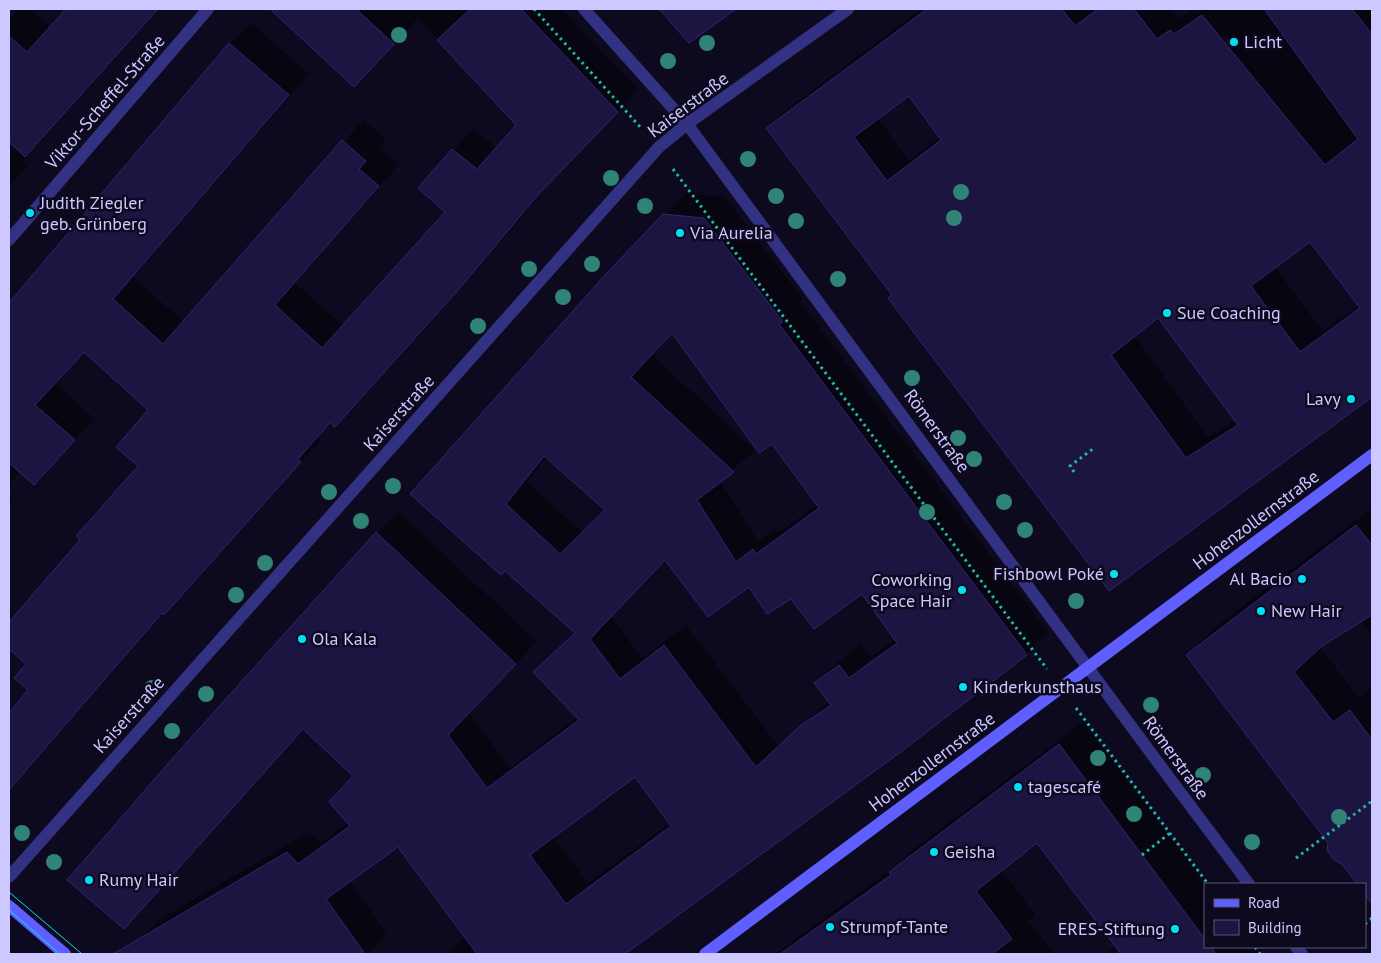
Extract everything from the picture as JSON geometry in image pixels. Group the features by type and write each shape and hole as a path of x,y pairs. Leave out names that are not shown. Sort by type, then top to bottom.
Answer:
{"street":[{"name":"Viktor-Scheffel-Straße","path":"9,240 208,9"},
{"name":"Römerstraße","path":"584,9 687,124 1248,883"},
{"name":"Kaiserstraße","path":"9,878 659,147 687,124 848,9"},
{"name":"Hohenzollernstraße","path":"705,954 1372,455"},
{"path":"9,906 65,954"}],"path":[{"path":"534,9 659,147 684,186 841,391 1207,883"},
{"path":"1074,472 1070,466 1094,448"},
{"path":"1296,858 1372,801"},
{"path":"1142,855 1170,833"}],"building":[{"path":"66,9 158,9 25,157 9,142 9,36 27,52"},
{"path":"270,9 356,9 394,44 354,87"},
{"path":"470,9 521,9 618,112 538,195 461,287 335,427 330,423 298,459 301,462 164,615 162,613 9,790 9,713 28,690 14,678 26,664 9,649 9,622 80,540 76,536 138,466 116,447 148,410 84,352 35,405 75,440 34,485 9,463 9,303 229,43 289,95 113,299 163,344 342,140 366,161 359,169 379,186 275,305 322,348 445,212 418,188 452,149 477,169 516,125 437,40"},
{"path":"659,9 736,9 689,43"},
{"path":"927,9 1062,9 1075,26 1098,9 1134,9 1157,39 1170,30 1174,34 1202,15 1325,165 1358,139 1264,9 1352,9 1372,34 1372,397 1109,591 888,298 892,295 766,128","holes":["909,96 941,140 887,181 854,137","1310,242 1360,308 1300,352 1251,286","1158,318 1238,425 1186,458 1111,355"]},
{"path":"663,214 704,218 783,322 779,324 1027,655 902,751 625,954 477,954 398,847 326,899 365,954 113,954 287,852 298,864 350,826 329,802 353,776 303,729 124,929 67,880 180,750 376,532 516,664 448,735 487,788 579,720 533,672 575,633 505,571 501,575 410,494 605,275","holes":["672,333 759,453 772,444 819,508 756,554 753,549 736,562 697,500 734,472 631,377","544,456 605,510 560,554 506,504","665,560 708,617 749,587 767,614 791,599 814,629 862,594 897,643 849,678 839,665 814,683 831,705 800,726 756,767 664,645 620,679 590,639","635,777 671,826 566,904 530,855"]},
{"path":"1356,525 1372,545 1372,615 1322,646 1294,672 1333,722 1350,710 1372,740 1372,904 1366,895 1366,883 1356,883 1342,864 1334,860 1327,850 1328,843 1186,655"},
{"path":"1059,744 1204,938 1204,948 1212,948 1216,954 1121,954 1037,843 976,891 1012,939 992,954 780,954 891,875 889,872"}],"tram line":[{"path":"9,892 82,954"},
{"path":"9,910 60,954"}],"place":[{"name":"Licht","path":"1234,42"},
{"name":"Judith Ziegler geb. Grünberg","path":"30,213"},
{"name":"Via Aurelia","path":"680,233"},
{"name":"Sue Coaching","path":"1167,313"},
{"name":"Lavy","path":"1351,399"},
{"name":"Fishbowl Poké","path":"1114,574"},
{"name":"Al Bacio","path":"1302,579"},
{"name":"Coworking Space Hair","path":"962,590"},
{"name":"New Hair","path":"1261,611"},
{"name":"Ola Kala","path":"302,639"},
{"name":"Kinderkunsthaus","path":"963,687"},
{"name":"tagescafé","path":"1018,787"},
{"name":"Geisha","path":"934,852"},
{"name":"Rumy Hair","path":"89,880"},
{"name":"Strumpf-Tante","path":"830,927"},
{"name":"ERES-Stiftung","path":"1175,929"}]}
